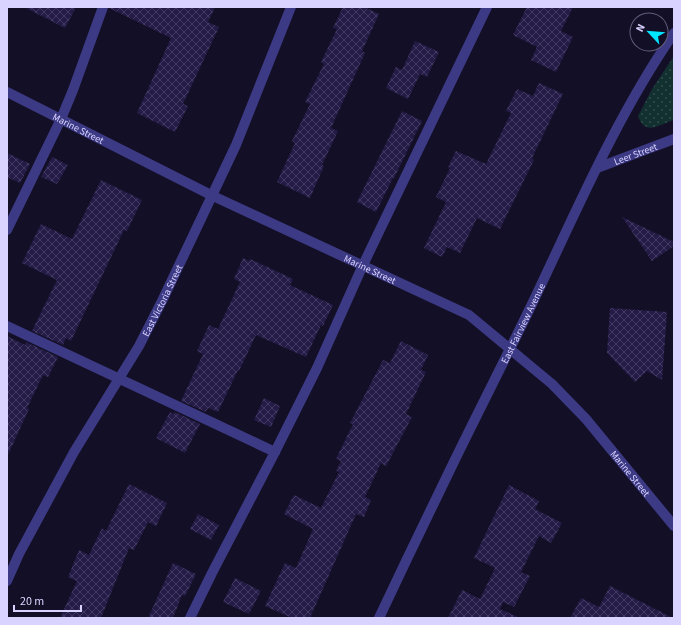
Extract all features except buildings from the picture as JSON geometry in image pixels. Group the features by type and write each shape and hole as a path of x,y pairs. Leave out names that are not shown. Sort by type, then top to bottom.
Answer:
{"street":[{"path":"7,230 61,119 103,7"},
{"name":"East Victoria Street","path":"7,581 19,554 74,452 139,346 164,299 236,145 291,7"},
{"path":"190,618 317,368 363,264 487,7"},
{"name":"East Fairview Avenue","path":"379,618 634,94 674,33"},
{"name":"Marine Street","path":"7,92 213,196 469,314 552,384 586,420 674,526"},
{"name":"Leer Street","path":"597,168 674,139"},
{"path":"7,326 275,452"}],"green space":[{"path":"674,56 674,120 649,128 641,122 638,116 652,89"}]}
